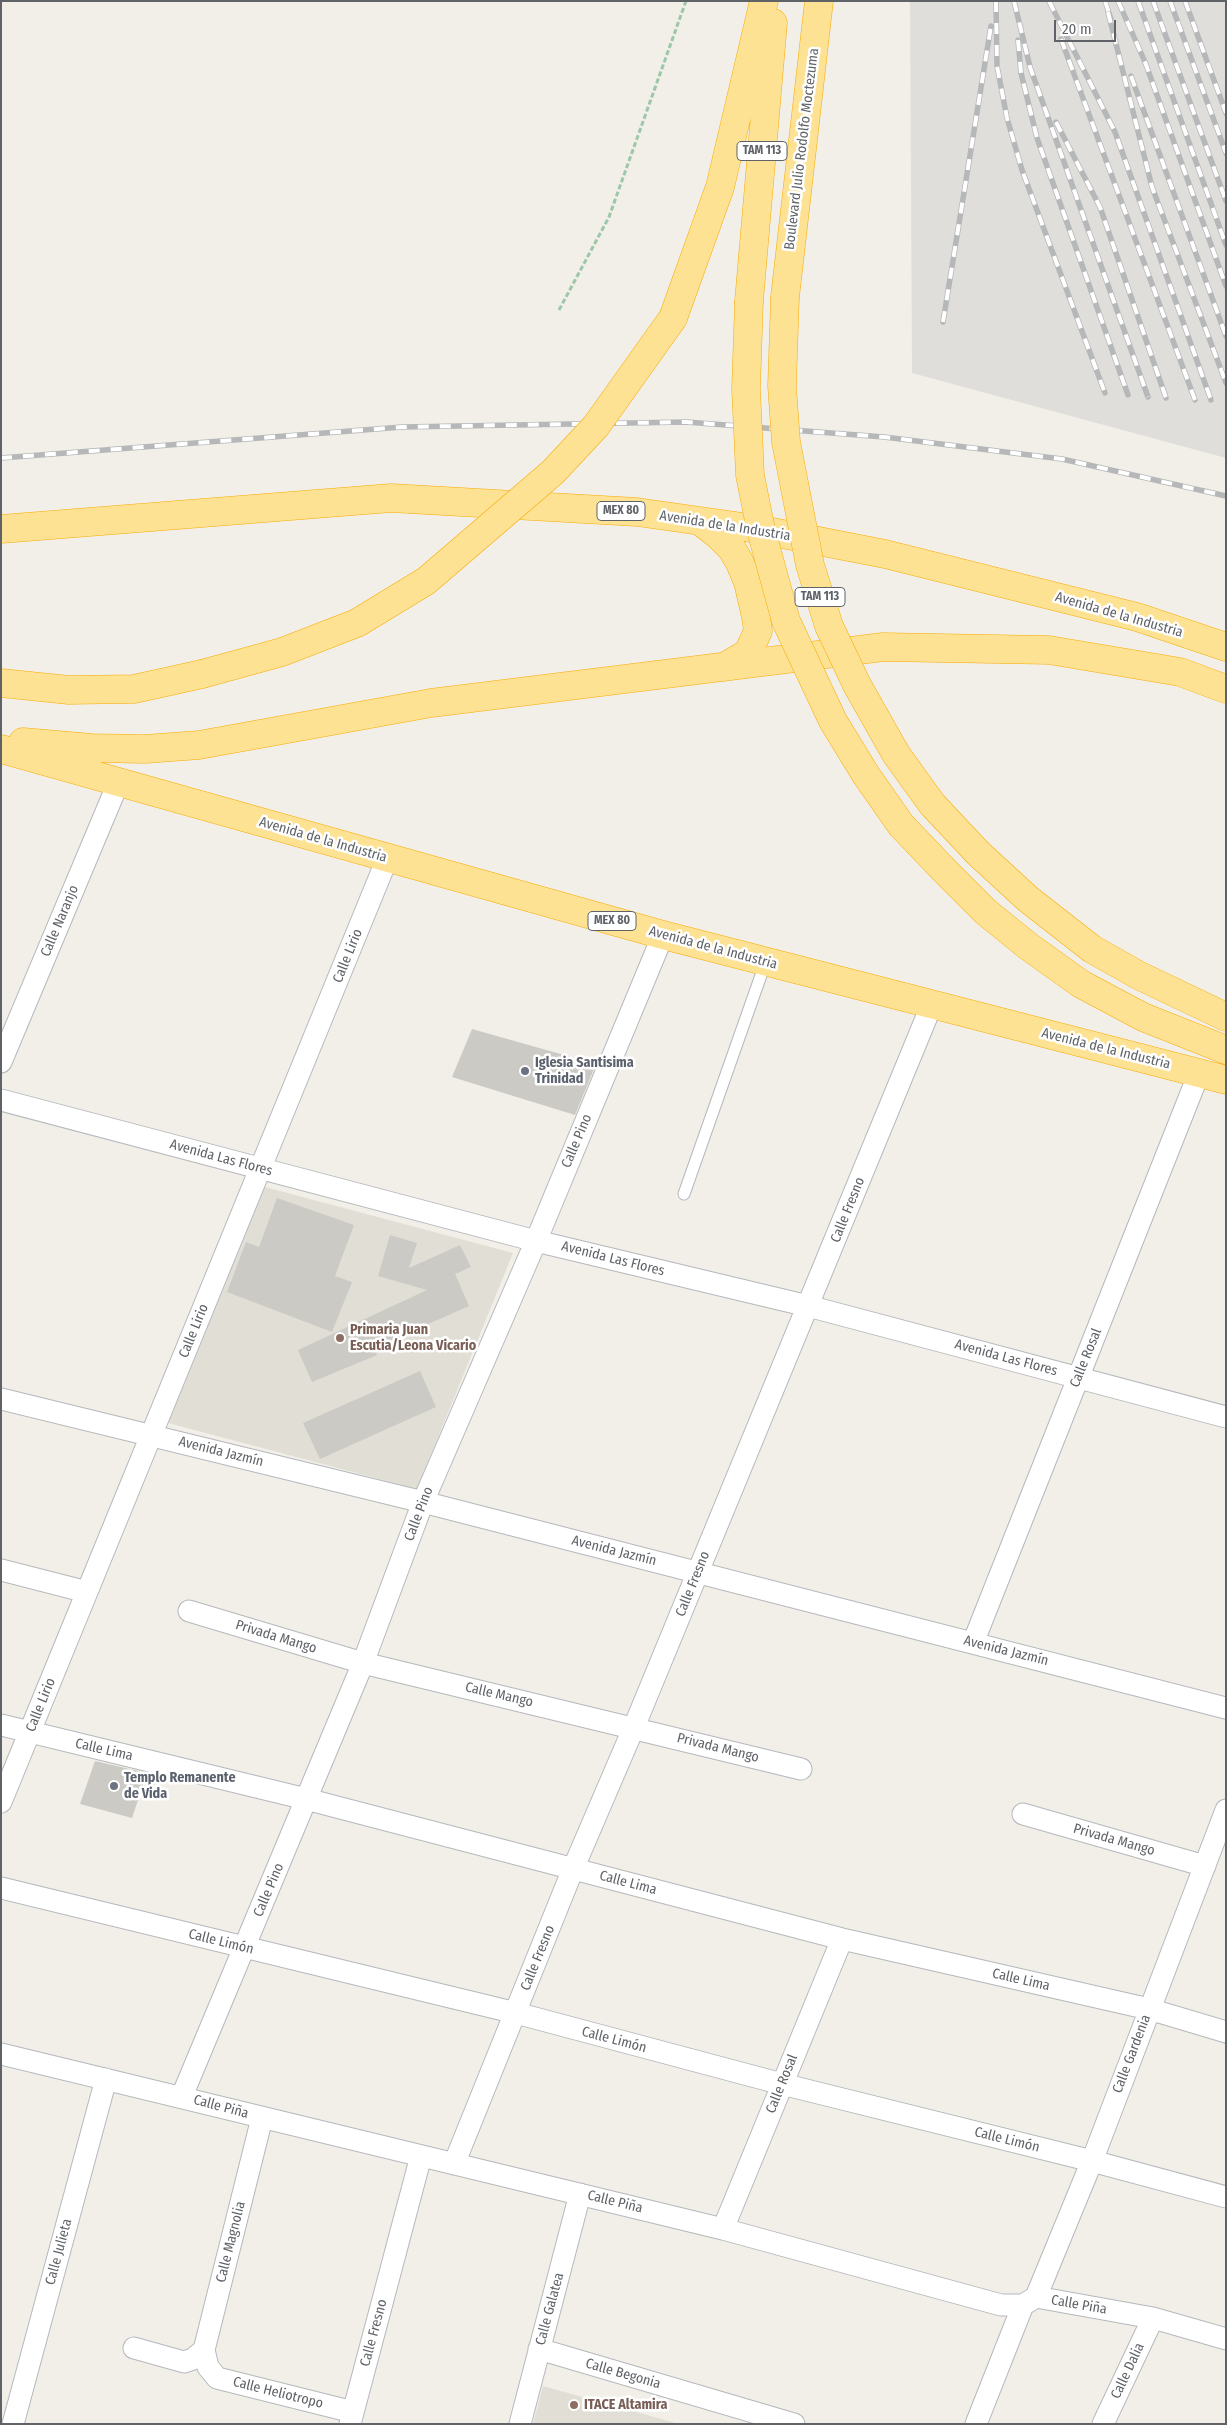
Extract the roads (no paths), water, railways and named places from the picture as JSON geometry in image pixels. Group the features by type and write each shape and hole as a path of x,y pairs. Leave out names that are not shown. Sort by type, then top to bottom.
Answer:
{"highway":[{"path":"1,683 69,690 134,689 202,674 282,652 357,623 426,581 553,472 596,426 673,318 720,187 764,1"},
{"name":"TAM 113","path":"775,1 749,301 746,389 750,475 761,530 786,621 834,722 866,775 901,825 986,912 1028,946 1081,984 1143,1017 1226,1050"},
{"name":"Boulevard Julio Rodolfo Moctezuma","path":"818,1 785,297 782,386 786,442 810,565 829,626 857,685 896,754 932,804 978,854 1028,899 1092,949 1138,975"},
{"name":"Avenida de la Industria","path":"1,529 391,498 637,512 757,529 885,554 1137,617 1226,647"},
{"path":"700,521 723,540 740,563 748,582 757,624 758,631 748,653 723,668"},
{"path":"1,740 92,748 199,745 431,704 883,647 1049,650 1180,672 1226,689"},
{"name":"Avenida de la Industria","path":"1,749 663,935 1226,1080"},
{"path":"1138,975 1226,996"},
{"path":"1138,975 1226,1017"}],"street":[{"name":"Calle Naranjo","path":"1,1062 119,781"},
{"name":"Calle Lirio","path":"1,1802 387,859"},
{"name":"Calle Pino","path":"182,2096 363,1663 422,1502 536,1241 663,935"},
{"name":"Calle Fresno","path":"454,2164 573,1869 698,1573 932,1004"},
{"name":"Calle Rosal","path":"973,1642 1199,1073"},
{"name":"Avenida Las Flores","path":"1,1100 536,1241 808,1306 1226,1417"},
{"name":"Avenida Jazmín","path":"1,1399 152,1434 422,1502 1226,1708"},
{"path":"1,1570 87,1592"},
{"name":"Privada Mango","path":"189,1611 363,1663"},
{"name":"Calle Mango","path":"363,1663 634,1727"},
{"name":"Calle Lima","path":"1,1725 306,1799 842,1939 1149,2009 1226,2032"},
{"name":"Privada Mango","path":"634,1727 801,1769"},
{"name":"Calle Gardenia","path":"976,2424 1092,2161 1226,1810"},
{"name":"Privada Mango","path":"1023,1814 1205,1866"},
{"name":"Calle Limón","path":"1,1888 516,2013 782,2084 1092,2161 1226,2197"},
{"name":"Calle Rosal","path":"723,2229 842,1939"},
{"name":"Calle Piña","path":"1,2054 182,2096 262,2118 723,2229 1001,2305 1030,2301 1153,2318 1226,2338"},
{"name":"Calle Julieta","path":"13,2424 106,2079"},
{"name":"Calle Magnolia","path":"206,2358 262,2118"},
{"name":"Calle Fresno","path":"352,2418 421,2156"},
{"name":"Calle Galatea","path":"520,2424 580,2194"},
{"name":"Calle Dalia","path":"1103,2424 1153,2318"},
{"path":"134,2348 184,2362 206,2358"},
{"name":"Calle Begonia","path":"539,2349 794,2424"},
{"name":"Calle Heliotropo","path":"206,2358 217,2378 352,2418"}],"lane":[{"path":"684,1194 766,961"}],"railway":[{"path":"996,1 997,66 1007,118 1022,170 1105,393"},
{"path":"1014,1 1030,67 1148,397"},
{"path":"1049,1 1115,132 1211,400"},
{"path":"1105,1 1111,19"},
{"path":"1118,1 1145,62 1226,286"},
{"path":"1138,1 1226,245"},
{"path":"1153,1 1226,201"},
{"path":"1170,1 1226,153"},
{"path":"1185,1 1226,113"},
{"path":"1108,12 1152,187 1226,383"},
{"path":"943,322 991,26"},
{"path":"1061,39 1195,400"},
{"path":"1018,40 1021,73 1037,138 1128,395"},
{"path":"1131,76 1226,336"},
{"path":"1056,122 1100,207 1166,398"},
{"path":"1,458 402,427 686,422 884,437 1062,459 1226,496"}],"place":[{"name":"Iglesia Santisima Trinidad","path":"525,1071"},
{"name":"Primaria Juan Escutia/Leona Vicario","path":"340,1338"},
{"name":"Templo Remanente de Vida","path":"114,1786"},
{"name":"ITACE Altamira","path":"574,2405"}]}
